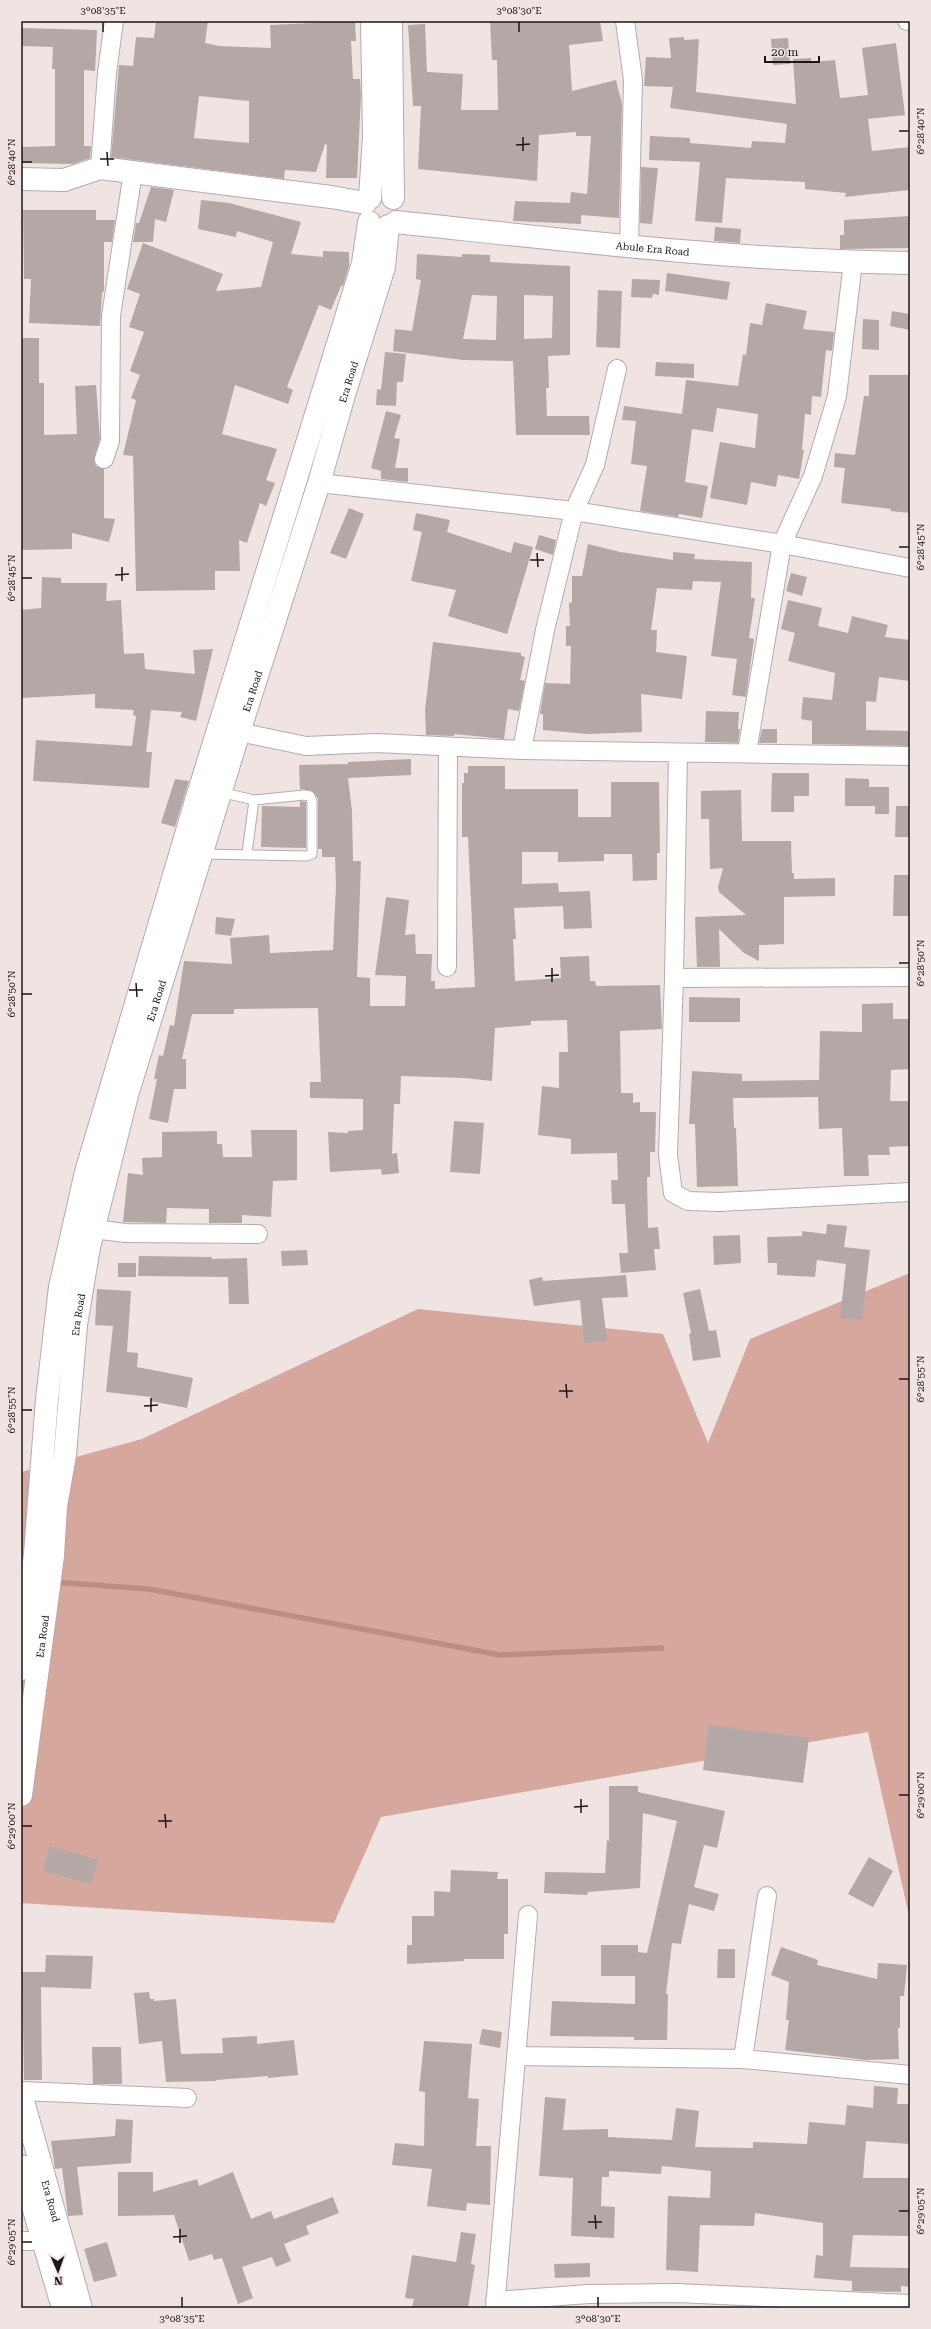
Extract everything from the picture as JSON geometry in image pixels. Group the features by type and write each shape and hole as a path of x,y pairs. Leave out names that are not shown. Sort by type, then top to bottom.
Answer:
{"main road":[{"path":"44,1555 47,1399 60,1287 86,1172 253,614 295,488 377,214 372,21"},
{"path":"377,214 399,213 393,198 391,21"},
{"name":"Abule Era Road","path":"100,168 331,197 377,214 629,246 853,262 910,263"},
{"path":"21,178 64,180 100,168"},
{"name":"Era Road","path":"21,1795 44,1555 56,1506 65,1455 76,1325 94,1229 127,1095 220,792 320,483 344,394 384,267 377,214"},
{"path":"21,1669 39,1595"},
{"name":"Era Road","path":"21,2094 82,2308"},
{"path":"21,2166 31,2241 63,2308"}],"street":[{"path":"100,168 107,73 114,21"},
{"path":"625,21 634,80 629,246"},
{"path":"104,459 110,441 111,316 133,172"},
{"path":"747,752 782,544 813,476 837,396 853,262"},
{"path":"522,750 545,630 574,511 595,464 617,369"},
{"path":"320,483 574,511 782,544 910,568"},
{"path":"239,732 306,746 377,743 448,748 522,750 618,750 678,753 747,752 910,756"},
{"path":"447,967 448,748"},
{"path":"678,753 674,978 668,1155 673,1193 688,1201 719,1202 910,1192"},
{"path":"674,978 910,977"},
{"path":"94,1229 125,1233 258,1234"},
{"path":"743,2059 767,1896"},
{"path":"528,1915 495,2305 588,2294 735,2301 910,2304"},
{"path":"516,2056 743,2059 910,2075"},
{"path":"21,2091 187,2098"}],"lane":[{"path":"201,854 307,856 312,854 312,801 310,796 304,795 254,800 220,792"},
{"path":"247,854 254,800"}],"shaded area":[{"path":"910,1273 910,1920 868,1732 381,1817 334,1923 21,1903 21,1472 142,1439 418,1309 663,1334 708,1443 750,1339"}],"building":[{"path":"156,21 208,21 205,43 219,46 271,48 270,25 355,21 356,41 351,41 353,79 360,79 361,95 357,178 326,178 327,145 325,144 316,172 285,170 284,179 111,157 119,65 133,66 136,37 154,38","holes":["199,96 249,101 249,143 194,138"]},
{"path":"490,21 600,21 603,41 569,45 572,91 616,80 622,104 619,218 581,215 581,224 513,221 515,201 570,203 571,192 587,194 591,136 576,136 576,132 539,135 537,181 418,169 421,106 413,106 408,25 425,24 427,72 463,74 461,110 498,110 497,60 492,60"},
{"path":"21,28 97,30 95,71 84,70 84,146 91,146 90,158 73,164 22,163 22,147 55,146 55,69 52,69 53,47 21,46"},
{"path":"684,37 684,40 699,39 696,92 796,104 793,59 811,58 811,62 835,60 840,98 868,95 862,48 896,43 905,115 868,119 872,151 910,147 910,190 845,197 846,193 805,189 805,182 726,178 722,223 695,221 700,162 649,160 650,136 690,138 690,143 751,148 752,141 785,143 787,124 670,108 673,87 644,86 646,57 671,58 669,38"},
{"path":"788,38 790,64 773,65 771,39"},
{"path":"641,167 658,168 652,224 640,223"},
{"path":"151,187 174,190 166,222 155,219 153,242 133,242 136,223 139,223"},
{"path":"201,200 229,203 301,222 291,254 323,257 323,251 349,252 349,266 343,286 341,286 331,310 319,305 287,387 293,390 288,404 235,385 222,434 277,449 266,480 275,483 266,506 260,503 247,543 239,540 240,571 215,571 215,590 136,591 133,456 123,455 136,400 131,398 140,375 130,371 144,332 129,327 140,294 127,289 143,243 223,274 216,291 261,287 273,242 237,231 236,237 198,229"},
{"path":"23,210 96,210 96,220 115,220 112,242 104,242 104,291 102,293 100,326 29,323 31,279 24,279"},
{"path":"910,216 910,248 840,249 840,235 844,235 844,220"},
{"path":"715,227 741,229 740,243 714,241"},
{"path":"417,254 462,257 462,254 490,255 490,262 570,266 570,355 548,356 549,388 546,388 547,416 589,416 590,435 516,435 513,361 463,360 393,351 395,329 412,331 421,280 416,279","holes":["472,295 497,296 496,340 463,339","524,295 553,296 552,338 524,339"]},
{"path":"667,273 730,282 727,300 665,291"},
{"path":"632,279 660,280 659,295 653,294 652,298 631,297"},
{"path":"598,290 622,291 620,348 596,347"},
{"path":"766,303 807,311 803,329 834,332 832,351 826,350 821,397 812,396 811,415 805,414 802,450 804,450 799,479 778,475 776,487 751,482 747,505 710,498 720,442 755,448 758,414 717,408 713,432 692,429 685,482 708,486 702,518 679,514 678,517 640,511 647,466 631,464 636,421 622,420 624,406 682,414 686,380 738,386 743,354 746,355 750,323 762,325"},
{"path":"892,311 910,314 910,330 890,326"},
{"path":"863,319 879,320 879,350 862,349"},
{"path":"21,338 39,338 39,383 44,383 44,435 77,434 75,386 96,385 100,439 94,461 96,466 104,469 104,518 115,519 109,542 72,533 72,549 21,550"},
{"path":"385,352 406,354 403,382 397,382 396,406 376,405 377,389 381,390"},
{"path":"656,362 694,364 694,378 655,376"},
{"path":"869,375 910,375 910,513 890,511 891,509 841,503 845,468 834,467 835,453 855,455 864,396 869,396"},
{"path":"386,411 401,415 394,438 400,439 395,468 408,468 408,482 381,479 381,471 371,468"},
{"path":"349,508 364,514 346,559 330,553"},
{"path":"416,513 450,520 447,532 511,553 514,542 533,547 507,634 448,616 456,590 411,581 422,532 413,530"},
{"path":"539,535 556,540 553,555 535,549"},
{"path":"588,544 620,552 673,560 673,552 695,554 694,559 752,562 751,598 755,598 749,638 754,639 746,697 732,695 737,659 711,656 721,582 693,581 692,590 657,588 651,630 657,630 656,652 687,656 682,699 641,694 642,732 588,734 543,730 543,714 540,714 545,683 570,684 571,646 566,646 566,626 570,626 569,603 572,602 572,576 582,576"},
{"path":"791,573 807,577 802,596 786,591"},
{"path":"42,577 61,578 61,583 107,583 106,601 121,600 124,654 144,653 145,669 195,674 193,650 213,649 196,721 180,717 182,712 151,710 146,752 152,752 149,788 33,781 36,740 132,746 136,716 133,715 134,710 95,708 95,694 21,698 21,610 41,608"},
{"path":"788,600 822,608 818,626 848,633 852,616 888,625 885,637 910,640 910,681 879,677 876,702 866,701 866,730 910,731 910,746 812,744 812,721 801,719 803,697 832,700 835,673 788,661 795,633 781,629"},
{"path":"433,642 521,653 521,656 525,657 520,680 525,681 519,711 508,709 504,739 454,734 454,736 426,735 425,710"},
{"path":"706,711 739,712 738,729 740,729 738,743 705,742"},
{"path":"762,729 777,729 777,743 759,743"},
{"path":"411,759 411,775 348,778 352,811 353,861 361,861 357,977 370,978 370,1006 405,1006 406,976 375,975 386,897 409,900 405,935 415,934 416,954 432,954 431,981 435,981 435,989 475,987 468,837 462,837 462,783 464,783 464,773 468,773 468,766 505,766 505,789 578,789 578,817 611,817 611,782 659,782 660,853 657,853 657,880 633,881 632,854 604,854 604,861 558,862 558,852 522,852 522,884 558,883 559,892 590,891 592,928 564,929 563,906 514,908 516,939 513,939 515,981 561,978 560,957 589,956 590,981 595,981 596,986 660,985 662,1029 620,1031 621,1093 633,1093 633,1103 640,1102 640,1112 656,1112 655,1152 650,1152 650,1177 647,1177 648,1228 658,1227 660,1249 654,1249 656,1270 621,1273 619,1253 628,1253 625,1204 612,1204 611,1180 618,1180 617,1153 571,1154 571,1139 538,1135 542,1086 559,1088 559,1052 568,1052 567,1020 531,1021 531,1025 495,1028 492,1081 464,1078 401,1076 400,1104 394,1104 392,1154 397,1153 399,1173 382,1175 381,1169 330,1172 328,1132 348,1133 348,1131 363,1130 363,1099 310,1098 310,1082 321,1082 318,1008 234,1009 234,1014 192,1014 182,1059 186,1059 186,1089 174,1089 168,1123 149,1119 157,1079 154,1079 159,1055 163,1056 170,1025 174,1026 184,961 232,964 230,938 269,935 270,953 333,950 336,886 335,857 322,857 322,849 318,849 318,799 313,791 300,789 299,765 348,764 348,762"},
{"path":"772,773 809,773 809,796 794,796 794,812 771,812"},
{"path":"845,778 869,779 869,787 889,787 889,814 875,814 875,806 845,806"},
{"path":"175,779 189,781 175,827 161,823"},
{"path":"741,790 742,841 791,841 792,873 794,873 794,879 835,878 835,896 784,897 784,944 759,945 759,961 744,953 719,929 720,967 697,967 695,917 746,915 719,892 718,887 723,868 710,869 709,819 701,819 701,791"},
{"path":"300,801 306,802 306,848 261,847 262,806 300,807"},
{"path":"896,806 910,806 909,837 895,837"},
{"path":"894,875 910,875 910,916 893,916"},
{"path":"216,917 235,919 231,936 215,934"},
{"path":"689,997 740,998 740,1022 689,1022"},
{"path":"893,1003 893,1019 910,1019 910,1069 891,1070 890,1101 910,1101 910,1146 889,1147 890,1155 868,1155 869,1176 844,1176 842,1128 819,1129 818,1097 733,1098 734,1128 736,1128 738,1186 697,1187 695,1124 689,1124 692,1071 742,1074 742,1081 819,1080 820,1031 862,1032 862,1004"},
{"path":"454,1121 484,1123 480,1174 450,1172"},
{"path":"251,1130 297,1130 297,1180 273,1181 271,1217 242,1215 242,1223 209,1223 209,1209 167,1208 166,1223 123,1222 128,1173 143,1175 142,1158 162,1157 162,1132 217,1131 217,1144 222,1144 223,1157 252,1157"},
{"path":"827,1224 847,1226 844,1247 870,1250 862,1320 840,1318 846,1264 817,1260 815,1277 777,1275 777,1263 768,1263 767,1237 802,1236 802,1231 826,1234"},
{"path":"740,1235 741,1263 714,1265 713,1236"},
{"path":"307,1250 308,1265 282,1266 281,1251"},
{"path":"139,1256 212,1257 212,1259 247,1258 249,1304 229,1304 228,1277 138,1276"},
{"path":"118,1263 136,1263 136,1277 118,1277"},
{"path":"626,1275 628,1297 602,1298 607,1341 584,1343 580,1300 534,1306 529,1280 542,1277 543,1281"},
{"path":"97,1289 131,1291 127,1352 138,1353 137,1367 193,1378 187,1408 150,1401 151,1397 106,1392 113,1326 95,1325"},
{"path":"700,1289 709,1331 716,1330 721,1357 693,1361 689,1334 691,1333 683,1293"},
{"path":"709,1725 809,1738 803,1783 703,1770"},
{"path":"609,1786 638,1786 638,1792 725,1811 717,1848 704,1845 694,1887 719,1894 714,1911 689,1904 681,1944 672,1943 666,1994 668,1994 667,2040 634,2040 634,2037 550,2036 552,2001 635,2004 635,1976 601,1976 601,1945 638,1945 638,1952 647,1953 677,1821 643,1813 640,1888 588,1892 587,1895 544,1893 545,1872 605,1873 607,1840 609,1841"},
{"path":"50,1846 98,1860 91,1884 43,1871"},
{"path":"869,1857 893,1871 873,1907 848,1894"},
{"path":"451,1870 498,1872 497,1879 508,1879 508,1934 504,1934 504,1959 464,1959 464,1961 407,1964 407,1945 412,1945 412,1916 434,1916 434,1891 450,1892"},
{"path":"781,1947 818,1960 817,1965 877,1979 878,1963 907,1965 904,1996 900,1996 900,2028 898,2028 899,2059 866,2060 785,2050 789,2020 786,2020 789,1982 771,1975"},
{"path":"718,1949 735,1949 735,1978 717,1978"},
{"path":"46,1955 93,1956 91,1989 41,1987 42,2080 24,2080 22,1972 45,1972"},
{"path":"149,1992 150,1999 154,1999 154,2001 176,1999 181,2054 223,2053 222,2038 257,2036 257,2044 294,2040 298,2075 216,2081 166,2082 162,2041 139,2044 134,1993"},
{"path":"482,2029 502,2032 500,2048 479,2044"},
{"path":"424,2041 472,2044 468,2098 479,2099 476,2146 491,2146 490,2205 467,2203 466,2211 427,2206 432,2169 392,2165 395,2143 424,2146 425,2092 419,2091"},
{"path":"92,2047 121,2047 122,2084 93,2084"},
{"path":"874,2086 898,2088 897,2104 910,2104 910,2144 866,2141 863,2178 910,2178 910,2236 853,2235 850,2267 910,2268 910,2287 901,2286 901,2292 852,2291 852,2281 814,2278 816,2255 823,2256 823,2223 755,2213 754,2226 700,2225 698,2272 666,2270 668,2196 710,2198 711,2171 662,2166 661,2174 609,2171 609,2177 602,2177 601,2206 615,2207 614,2238 571,2236 573,2178 539,2176 545,2097 566,2099 563,2130 608,2129 608,2137 672,2140 676,2108 699,2111 695,2147 753,2148 753,2142 807,2144 809,2122 845,2125 847,2105 873,2108"},
{"path":"116,2119 133,2120 131,2163 77,2167 83,2215 68,2216 62,2168 55,2169 51,2141 115,2136"},
{"path":"118,2172 153,2172 153,2192 197,2179 199,2186 233,2172 251,2219 271,2211 274,2219 333,2197 339,2213 306,2226 309,2234 284,2244 291,2261 276,2267 272,2257 242,2267 253,2298 238,2304 222,2258 214,2260 212,2254 189,2261 174,2215 118,2216"},
{"path":"461,2232 476,2234 471,2264 475,2265 468,2308 412,2308 414,2299 405,2298 412,2255 456,2262"},
{"path":"107,2242 117,2276 94,2282 84,2249"},
{"path":"590,2263 590,2277 555,2278 554,2264"}],"waterway":[{"path":"53,1582 149,1589 500,1655 662,1648"}]}
